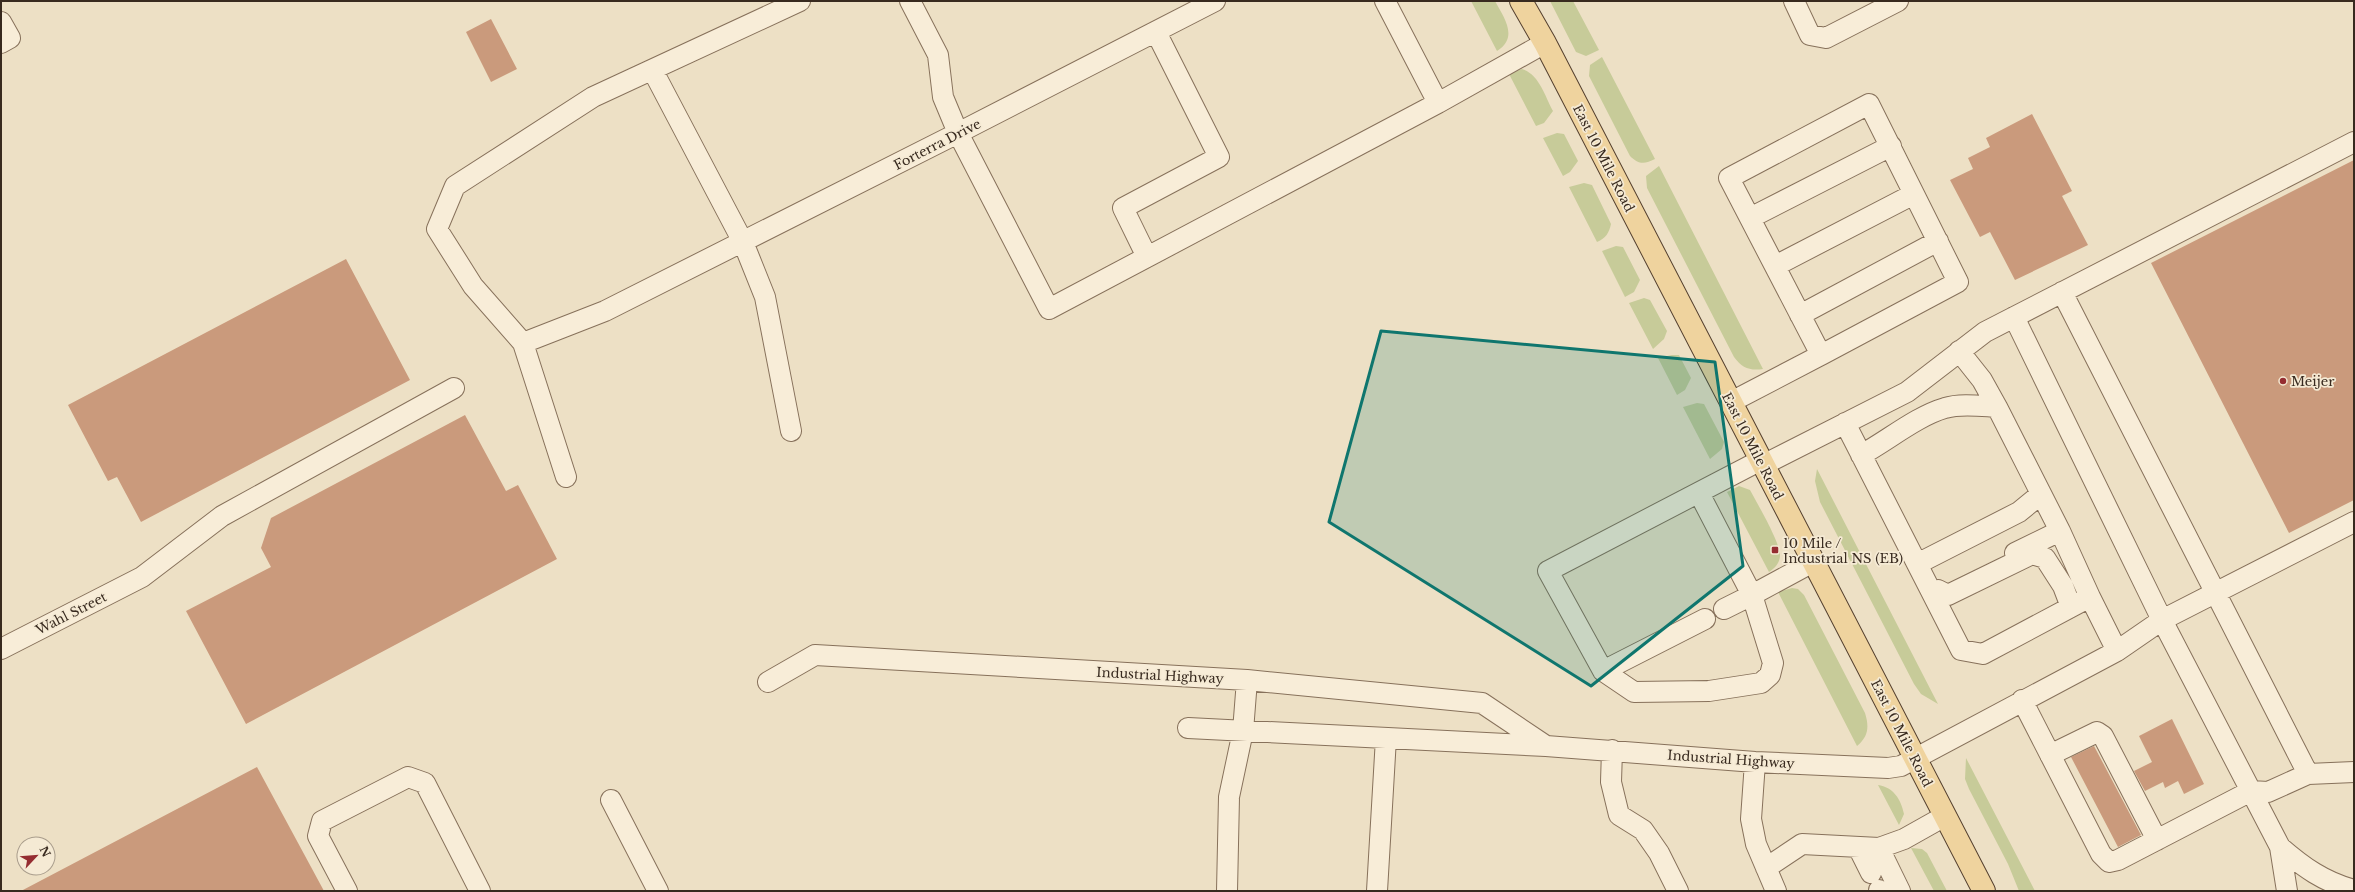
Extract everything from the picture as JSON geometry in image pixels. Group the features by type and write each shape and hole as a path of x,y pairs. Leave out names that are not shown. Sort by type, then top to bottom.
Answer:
{"main road":[{"name":"East 10 Mile Road","path":"1521,1 1545,43 1984,891"}],"street":[{"path":"566,477 523,343 473,286 437,229 455,186 593,96 653,70 800,1"},
{"path":"910,1 938,55 943,97 958,133 1048,309 1438,103 1545,43"},
{"name":"Forterra Drive","path":"523,343 605,311 658,285 1215,1"},
{"path":"1385,1 1438,103"},
{"path":"1794,1 1810,35 1826,38 1898,1"},
{"path":"1,22 10,38 1,43"},
{"path":"1147,257 1123,208 1219,157 1156,32"},
{"path":"653,70 742,242 765,297 792,431"},
{"path":"1731,402 1821,355 1958,282 1869,104 1729,178 1821,355"},
{"path":"1699,493 1752,595 1773,663 1770,674 1760,683 1709,691 1634,692 1603,671 1548,571 1699,493 1907,392 1985,332 2354,142"},
{"path":"1750,218 1891,146"},
{"path":"1775,266 1914,194"},
{"path":"1800,315 1938,241"},
{"path":"2062,292 2308,774"},
{"path":"2014,317 2162,620 2280,847 2287,891"},
{"path":"1959,351 1982,380 1997,407 2060,531 2090,597 2117,651"},
{"name":"Wahl Street","path":"1,649 142,576 222,516 454,388"},
{"path":"1861,455 1907,427 1945,408 1967,406 1997,407"},
{"path":"1845,423 1917,564 1935,592 1961,650 1982,654 2090,597"},
{"path":"1917,564 2019,512 2041,494"},
{"name":"Industrial Highway","path":"1188,728 1546,746 1755,762 1888,768 1901,766 2022,700 2117,651 2162,620 2354,522"},
{"path":"1935,592 2060,531"},
{"path":"1935,592 1948,595 2032,554 2045,558 2063,586 2071,607"},
{"path":"1724,609 1813,562"},
{"path":"1603,671 1705,619"},
{"name":"Industrial Highway","path":"768,682 815,655 1246,680 1482,703 1546,746"},
{"path":"1227,891 1230,797 1243,731 1246,680"},
{"path":"2022,700 2101,854 2109,862 2118,860 2251,792 2268,792 2308,774 2354,772"},
{"path":"2050,755 2097,732 2103,736 2157,840"},
{"path":"1377,891 1386,738"},
{"path":"1612,750 1611,782 1619,815 1644,830 1659,853 1678,891"},
{"path":"1755,762 1751,819 1756,844 1776,891"},
{"path":"347,891 318,836 322,821 408,777 425,783 480,891"},
{"path":"611,800 658,891"},
{"path":"1766,868 1802,844 1879,848 1904,839 1945,816"},
{"path":"1858,847 1876,885"},
{"path":"2280,847 2302,867 2320,878 2354,890"},
{"path":"1879,848 1900,891"}],"highlighted area":[{"path":"1381,331 1715,362 1743,566 1591,686 1329,522"}],"green space":[{"path":"1471,1 1495,1 1502,14 1508,27 1508,34 1504,46 1497,51"},
{"path":"1550,1 1573,1 1599,50 1586,56 1576,52"},
{"path":"1602,57 1655,159 1642,163 1636,161 1630,156 1589,76 1590,65"},
{"path":"1522,69 1533,76 1541,86 1553,111 1544,123 1536,126 1509,74"},
{"path":"1557,133 1564,134 1578,161 1570,172 1563,176 1543,138"},
{"path":"1659,166 1763,369 1754,370 1747,368 1740,364 1734,357 1647,188 1646,176"},
{"path":"1584,183 1592,185 1611,224 1607,235 1597,242 1569,187"},
{"path":"1616,246 1623,247 1640,280 1634,292 1625,297 1602,251"},
{"path":"1644,298 1650,300 1667,331 1664,339 1653,349 1629,303"},
{"path":"1679,355 1691,378 1685,390 1677,395 1658,358"},
{"path":"1697,403 1704,404 1724,442 1722,449 1710,459 1683,407"},
{"path":"1817,469 1938,704 1921,694 1914,684 1820,502 1815,481"},
{"path":"1739,486 1750,490 1768,522 1779,549 1780,558 1777,565 1769,572 1727,492"},
{"path":"1792,588 1798,589 1804,595 1865,713 1867,731 1864,738 1857,746 1778,592"},
{"path":"1966,758 2035,891 2019,891 2008,864 1965,779"},
{"path":"1878,785 1892,791 1901,803 1904,814 1899,825"},
{"path":"1911,848 1922,849 1927,853 1947,891 1934,891"}],"building":[{"path":"491,19 517,69 491,82 466,32"},
{"path":"2032,114 2072,191 2062,196 2088,245 2015,280 1990,232 1980,237 1950,180 1973,169 1968,158 1990,147 1986,138"},
{"name":"Meijer","path":"2354,160 2354,500 2289,533 2151,263"},
{"path":"346,259 410,380 141,522 117,477 108,481 68,405"},
{"path":"465,415 506,491 518,485 557,559 246,724 186,611 271,567 261,548 271,518"},
{"path":"2172,719 2204,784 2184,794 2178,781 2165,788 2163,782 2145,791 2134,771 2152,762 2139,736"},
{"path":"2094,746 2141,835 2118,847 2071,757"},
{"path":"257,767 324,891 21,891 50,876 56,876 56,873"}],"place":[{"name":"Meijer","path":"2283,381"},
{"name":"10 Mile / Industrial NS (EB)","path":"1775,550"}]}
